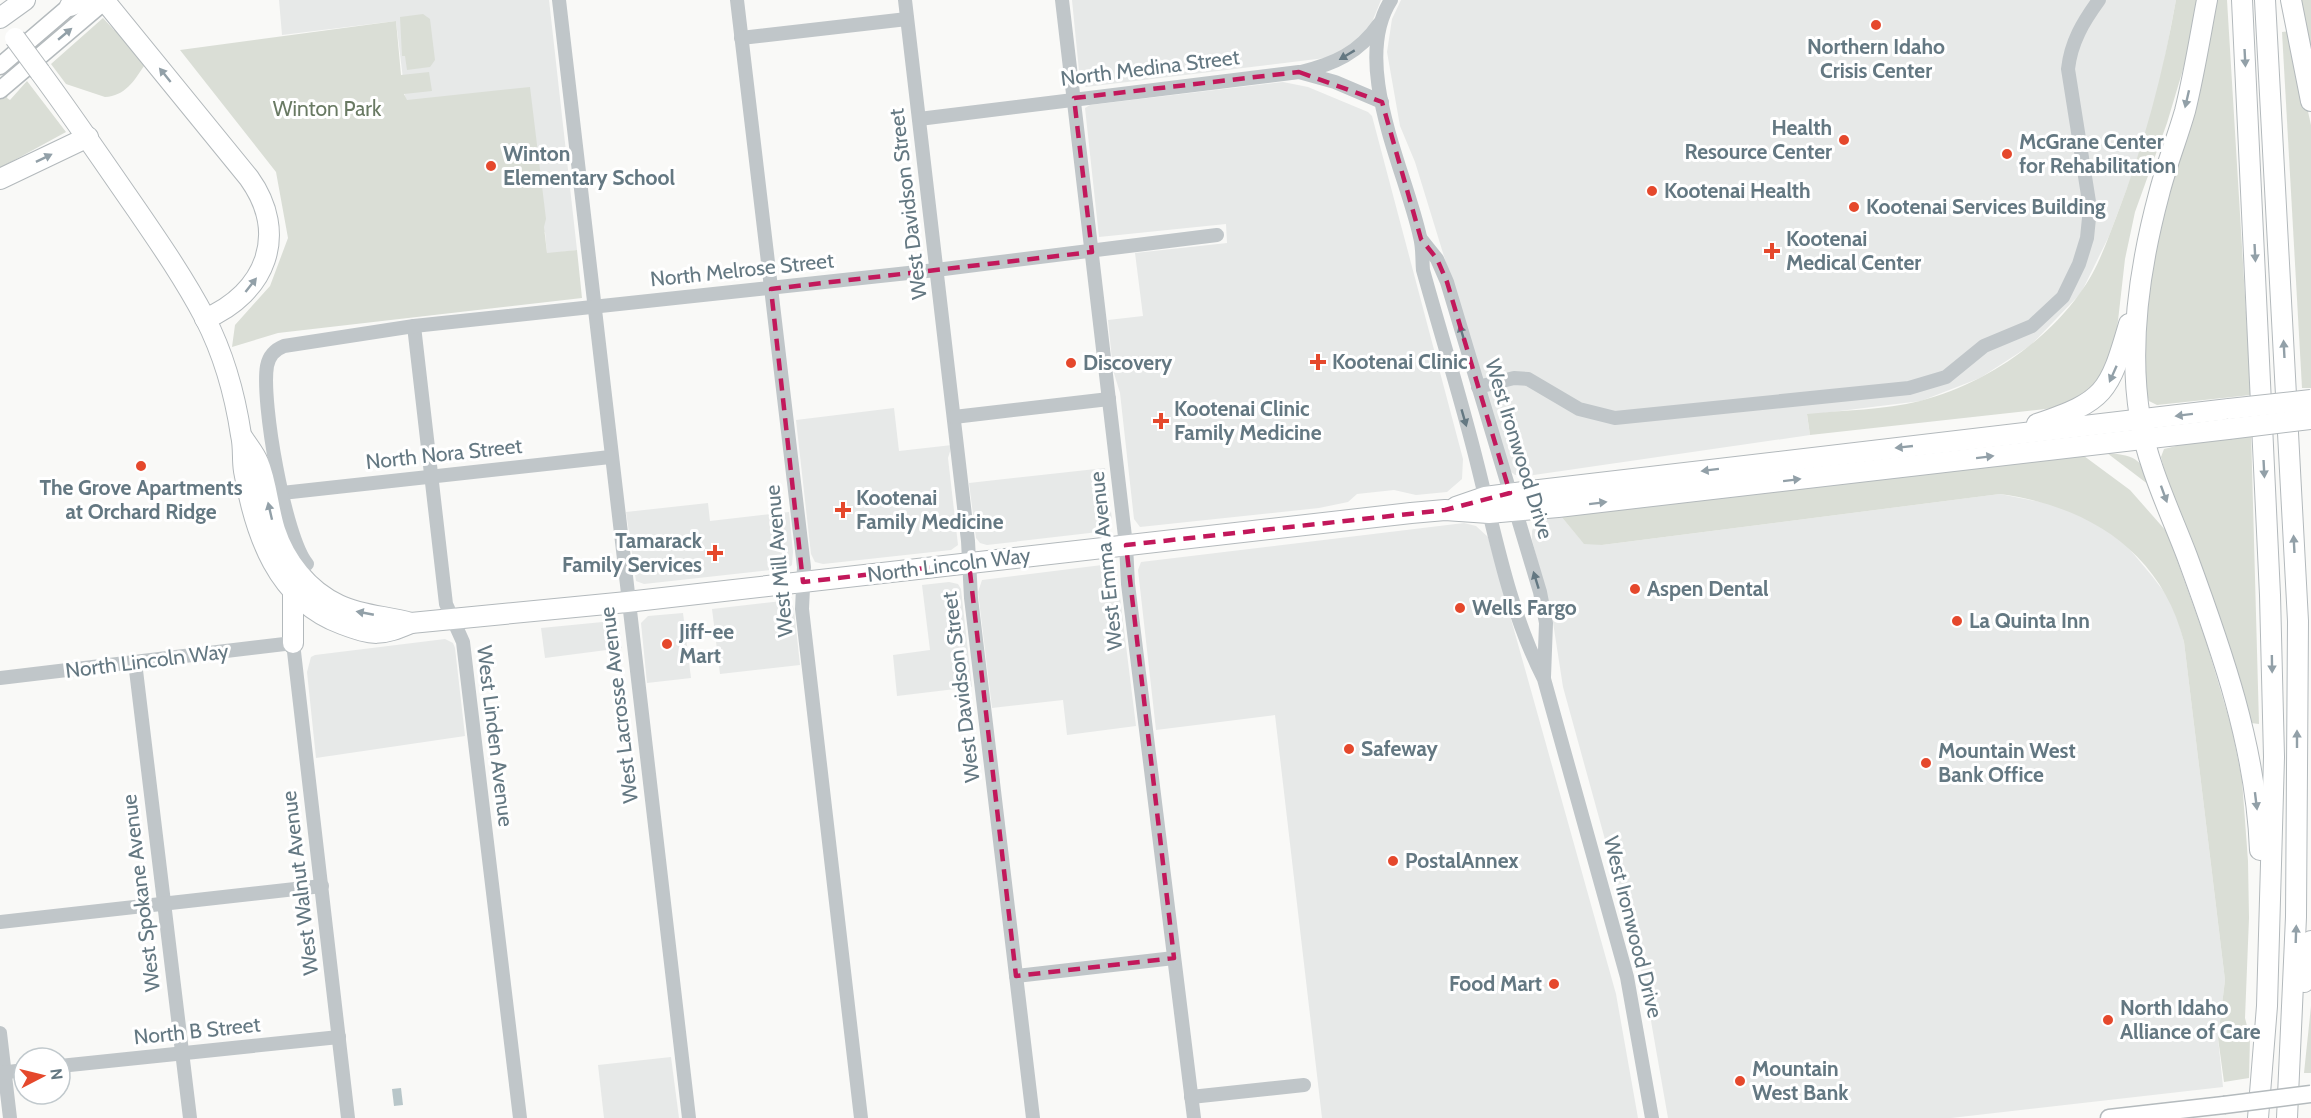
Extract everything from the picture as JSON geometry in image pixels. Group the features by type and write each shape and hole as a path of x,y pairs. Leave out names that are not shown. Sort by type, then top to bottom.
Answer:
{"highway":[{"path":"25,0 0,18 88,137 172,260 205,319 230,384 242,436 244,469 261,540 272,563 293,591 328,618 363,632 384,634 411,623"},
{"path":"105,0 249,178 263,203 269,236 268,252 261,271 243,296 228,309 205,319"},
{"path":"2004,436 2077,410 2101,395 2116,371 2142,278 2159,194 2184,112 2207,0"},
{"path":"2242,0 2270,607 2274,757 2267,1006 2258,1118"},
{"path":"2265,0 2298,621 2296,917 2287,1118"},
{"path":"2291,0 2311,101"},
{"path":"0,179 88,137"},
{"path":"2142,278 2136,353 2143,430 2226,666 2243,725 2257,807 2267,1006"},
{"path":"1513,502 2143,430 2229,409 2311,400"},
{"path":"1513,502 2004,436 2228,429 2311,419"},
{"path":"242,436 258,461 275,530 285,555 301,577 338,605 362,613 411,623"},
{"name":"North Lincoln Way","path":"411,623 453,621 627,602 1513,502"},
{"path":"293,591 293,643"},
{"path":"293,643 309,625 317,620 328,618"},
{"path":"2292,1046 2311,941"}],"main road":[{"path":"0,90 105,0"},
{"path":"0,66 77,2"},
{"path":"2109,1118 2311,1094"}],"street":[{"name":"West Lacrosse Avenue","path":"559,0 610,457 689,1118"},
{"name":"West Mill Avenue","path":"736,0 804,567 802,609 861,1118"},
{"name":"West Davidson Street","path":"904,0 954,417 971,597 1033,1118"},
{"name":"West Emma Avenue","path":"1062,0 1126,545 1128,584 1194,1118"},
{"name":"West Ironwood Drive","path":"1391,0 1383,18 1377,52 1382,102 1421,239 1423,270 1525,642 1544,679 1628,977 1652,1118"},
{"path":"1478,387 1514,378 1528,379 1579,409 1615,418 1840,396 1931,383 1956,372 1984,346 2032,326 2063,297 2079,264 2087,238 2090,208 2068,69 2069,53 2076,33 2099,0"},
{"path":"1299,72 1335,62 1352,52 1365,42 1383,18"},
{"path":"741,38 907,19"},
{"name":"North Medina Street","path":"919,119 1074,98 1299,72 1335,82 1382,102"},
{"name":"North Melrose Street","path":"282,493 274,452 266,379 267,366 274,352 284,346 414,326 771,289 1092,252 1217,235"},
{"name":"West Ironwood Drive","path":"1421,239 1437,259 1447,282 1540,592 1546,623 1544,679"},
{"name":"West Linden Avenue","path":"414,326 446,604 463,645 520,1118"},
{"path":"954,417 1109,399"},
{"name":"North Nora Street","path":"282,493 610,457"},
{"path":"282,493 292,536 307,564"},
{"name":"North Lincoln Way","path":"0,678 293,643"},
{"name":"West Walnut Avenue","path":"293,643 348,1118"},
{"name":"West Spokane Avenue","path":"135,663 190,1118"},
{"path":"0,922 322,886"},
{"path":"1016,976 1174,958"},
{"path":"0,1033 2,1073 10,1118"},
{"name":"North B Street","path":"72,1065 339,1037"},
{"path":"1191,1097 1304,1085"}],"highlighted area":[{"path":"1299,72 1382,102 1421,239 1437,259 1447,282 1510,493 1445,510 1126,545 1174,958 1016,976 969,563 803,582 771,289 1092,252 1074,98"}],"shaded area":[{"name":"Winton Elementary School","path":"279,0 549,0 577,250 547,254 545,232 423,244 396,21 282,35"},
{"path":"1072,0 1381,0 1370,27 1355,46 1325,58 1086,87 1080,81"},
{"name":"Kootenai Medical Center","path":"1401,0 2176,0 2157,99 2109,236 2081,293 2031,345 1980,378 1921,401 1807,415 1810,435 1527,476 1515,475 1510,471 1415,162 1400,126 1387,52 1392,19"},
{"path":"1283,82 1308,87 1368,112 1372,116 1463,459 1462,479 1447,492 1416,495 1394,490 1357,494 1348,502 1319,508 1140,527 1134,519 1120,393 1113,370 1108,320 1143,316 1135,253 1227,243 1226,224 1099,237 1085,108 1090,105"},
{"path":"894,408 899,451 952,445 948,458 958,545 951,550 823,564 815,562 811,554 796,420"},
{"path":"1105,468 1112,519 1107,531 987,545 980,543 976,538 969,483"},
{"path":"2000,494 2061,506 2098,523 2127,546 2152,576 2168,597 2179,623 2184,642 2225,980 2218,1038 2223,1087 1951,1118 1668,1118 1644,981 1563,687 1552,616 1532,540 1532,531 1536,521 1546,513 1560,515 1581,540 1602,545"},
{"path":"708,503 710,521 789,512 792,565 788,568 644,584 636,581 626,512"},
{"path":"1464,523 1476,526 1488,537 1616,994 1638,1118 1322,1118 1275,715 1156,730 1138,570 1141,562"},
{"path":"1110,564 1117,573 1136,726 1067,735 1063,700 992,708 978,592 982,580"},
{"path":"949,582 958,584 961,589 972,687 897,696 893,655 930,650 922,585"},
{"path":"782,601 792,604 794,610 800,665 720,674 712,609"},
{"path":"683,613 691,678 647,683 641,623 648,616"},
{"path":"613,621 619,627 622,648 545,658 541,628"},
{"path":"445,639 453,643 455,648 465,736 316,758 307,672 311,657"},
{"path":"671,1057 679,1118 604,1118 598,1065"},
{"path":"401,1088 403,1105 394,1106 392,1089"}],"green space":[{"path":"2176,0 2199,0 2190,46 2167,123 2135,212 2125,259 2115,347 2105,375 2084,396 2063,407 1810,435 1807,414 1906,404 1966,385 1988,374 2029,346 2065,312 2097,266 2127,189 2152,109"},
{"path":"2213,0 2227,0 2251,395 2157,405 2149,401 2144,372 2154,255 2170,169"},
{"path":"2297,0 2311,0 2311,68"},
{"path":"423,14 430,19 435,60 430,67 407,70 405,56 402,56 400,17"},
{"path":"103,18 114,30 117,28 144,66 133,82 123,91 105,97 66,84 51,64"},
{"name":"Winton Park","path":"396,21 401,75 429,72 432,91 404,94 407,100 530,87 546,219 544,227 547,253 577,250 582,298 278,333 232,347 235,325 270,286 288,238 276,172 180,50"},
{"path":"2290,31 2311,125 2311,388 2302,388 2282,32"},
{"path":"27,81 66,132 0,168 0,97 10,88 7,98 10,100"},
{"path":"2251,431 2259,724 2251,723 2215,604 2170,492 2161,457 2164,449 2225,434"},
{"path":"2107,453 2138,461 2146,471 2153,488"},
{"path":"2084,456 2130,490 2167,532 2206,641 2232,729 2242,780 2248,861 2249,918 2245,1018 2250,1038 2249,1078 2224,1082 2218,1038 2225,980 2184,642 2173,610 2158,582 2139,558 2116,538 2091,522 2063,509 2000,494 1602,545 1584,544 1560,515"},
{"path":"2311,1006 2311,1073 2304,1073"}],"place":[{"name":"Northern Idaho Crisis Center","path":"1876,25"},
{"name":"Health Resource Center","path":"1844,140"},
{"name":"McGrane Center for Rehabilitation","path":"2007,154"},
{"name":"Winton Elementary School","path":"491,166"},
{"name":"Kootenai Health","path":"1652,191"},
{"name":"Kootenai Services Building","path":"1854,207"},
{"name":"Kootenai Medical Center","path":"1772,251"},
{"name":"Kootenai Clinic","path":"1318,362"},
{"name":"Discovery","path":"1071,363"},
{"name":"Kootenai Clinic Family Medicine","path":"1161,421"},
{"name":"The Grove Apartments at Orchard Ridge","path":"141,466"},
{"name":"Kootenai Family Medicine","path":"843,510"},
{"name":"Tamarack Family Services","path":"715,553"},
{"name":"Aspen Dental","path":"1635,589"},
{"name":"Wells Fargo","path":"1460,608"},
{"name":"La Quinta Inn","path":"1957,621"},
{"name":"Jiff-ee Mart","path":"667,644"},
{"name":"Safeway","path":"1349,749"},
{"name":"Mountain West Bank Office","path":"1926,763"},
{"name":"PostalAnnex","path":"1393,861"},
{"name":"Food Mart","path":"1554,984"},
{"name":"North Idaho Alliance of Care","path":"2108,1020"},
{"name":"Mountain West Bank","path":"1740,1081"}]}
